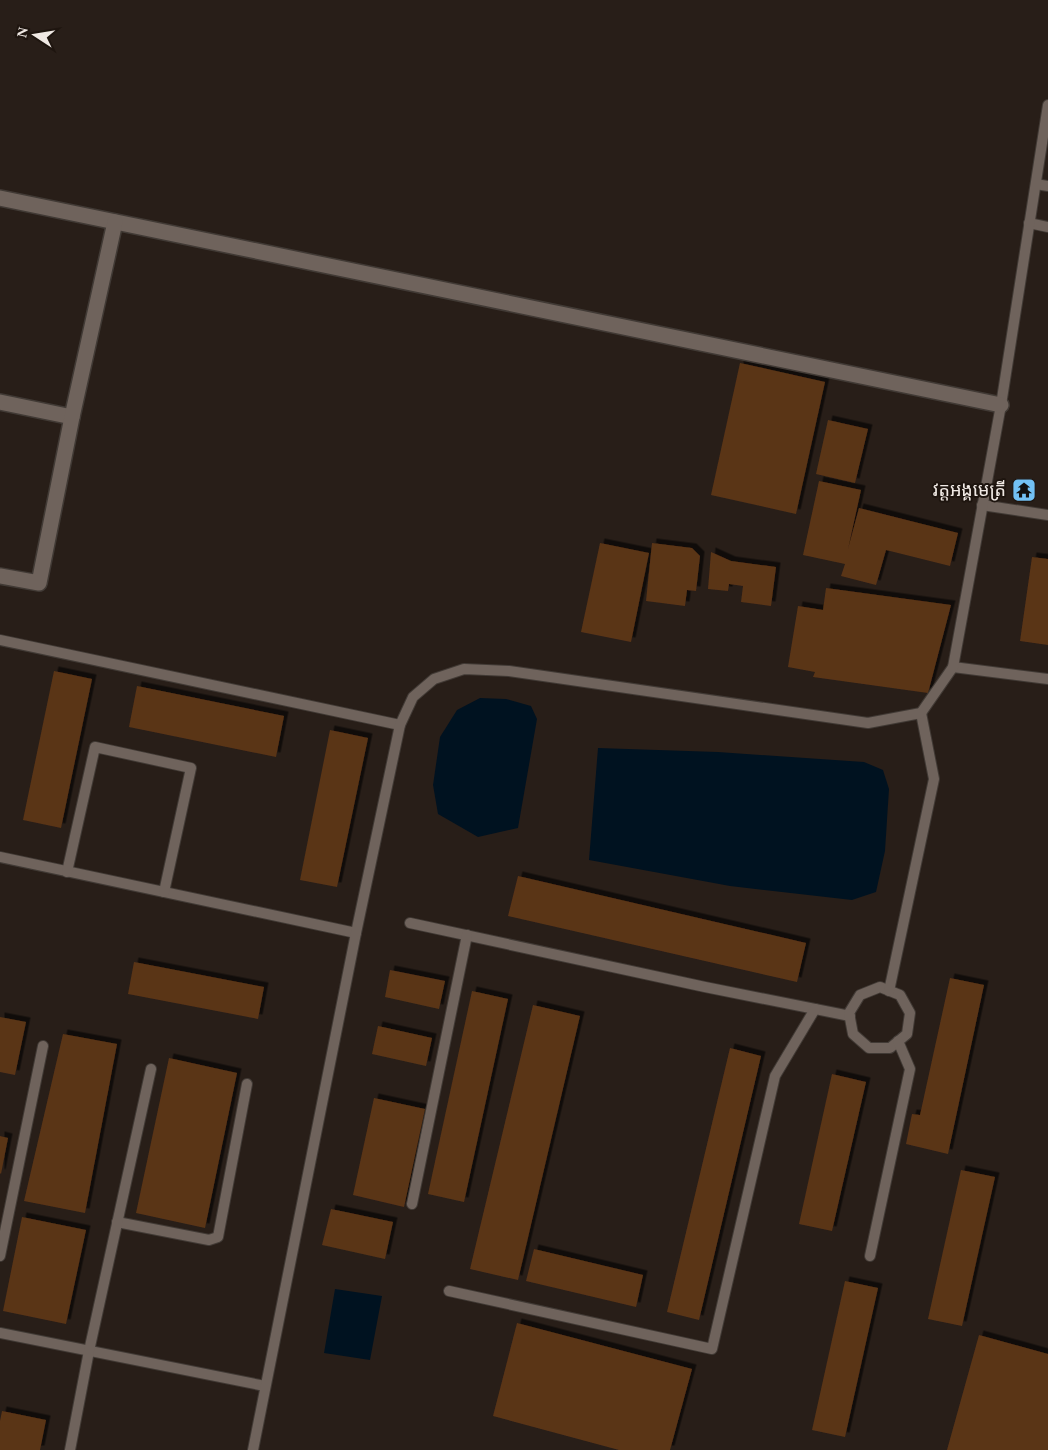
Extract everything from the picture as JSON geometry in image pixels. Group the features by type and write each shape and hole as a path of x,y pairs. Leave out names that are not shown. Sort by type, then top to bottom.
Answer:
{"street":[{"path":"0,198 1001,405"},
{"path":"0,576 39,583 72,417 115,222"},
{"path":"0,402 72,417"}],"lane":[{"path":"253,1450 356,933 400,725 413,697 434,680 464,669 510,671 868,723 921,713 953,667 1001,405 1048,105"},
{"path":"1036,184 1048,186"},
{"path":"1030,223 1048,227"},
{"path":"982,505 1048,515"},
{"path":"0,640 400,725"},
{"path":"953,667 1048,679"},
{"path":"889,991 934,779 921,713"},
{"path":"67,872 95,747 191,768 164,892"},
{"path":"0,858 356,933"},
{"path":"410,923 544,953 850,1016"},
{"path":"412,1204 467,935"},
{"path":"880,987 889,991 900,995 910,1014 907,1034 890,1048 869,1048 853,1034 849,1013 860,995 880,987"},
{"path":"449,1291 712,1349 775,1076 815,1009"},
{"path":"870,1256 910,1069 898,1042"},
{"path":"0,1256 43,1046"},
{"path":"70,1450 89,1351 151,1069"},
{"path":"118,1222 208,1240 218,1237 247,1084"},
{"path":"0,1333 265,1386"}],"water":[{"path":"480,698 506,699 531,706 537,719 518,828 478,837 438,814 433,785 440,737 457,710"},
{"path":"598,748 718,752 864,762 883,770 889,789 885,851 876,892 852,900 730,886 589,860"},
{"path":"335,1289 382,1296 370,1360 324,1353"}],"building":[{"path":"740,363 825,382 796,514 711,495"},
{"path":"828,420 868,429 855,483 816,474"},
{"path":"819,481 861,490 848,549 859,508 958,533 950,566 886,550 876,585 841,576 845,564 803,555"},
{"path":"600,543 649,553 631,642 581,632"},
{"path":"652,543 692,548 700,556 696,591 687,590 685,606 646,601"},
{"path":"711,552 731,561 776,567 771,606 741,602 743,586 729,584 728,591 708,589"},
{"path":"1032,557 1048,559 1048,645 1020,641"},
{"path":"826,588 951,605 928,693 813,677 815,672 788,667 798,606 823,610"},
{"path":"54,671 92,679 61,828 23,820"},
{"path":"137,686 284,716 276,757 129,727"},
{"path":"330,730 368,738 337,887 300,880"},
{"path":"518,876 806,943 797,982 508,916"},
{"path":"134,962 264,987 258,1019 128,994"},
{"path":"390,970 445,981 439,1009 385,997"},
{"path":"950,978 984,985 948,1154 906,1144 912,1114 920,1115"},
{"path":"472,991 508,999 464,1202 428,1194"},
{"path":"533,1005 580,1016 518,1280 470,1269"},
{"path":"0,1017 26,1022 15,1075 0,1072"},
{"path":"378,1026 432,1038 426,1066 372,1054"},
{"path":"63,1034 117,1044 85,1213 24,1201"},
{"path":"730,1048 761,1056 699,1320 667,1312"},
{"path":"169,1058 237,1073 205,1228 136,1213"},
{"path":"832,1074 866,1082 832,1231 799,1224"},
{"path":"374,1098 425,1109 404,1207 353,1195"},
{"path":"0,1136 8,1138 1,1174 0,1173"},
{"path":"961,1170 995,1177 962,1326 928,1319"},
{"path":"331,1209 393,1222 385,1259 322,1245"},
{"path":"22,1217 86,1230 66,1324 3,1311"},
{"path":"534,1249 643,1275 636,1307 526,1281"},
{"path":"845,1281 878,1288 845,1437 812,1430"},
{"path":"517,1323 692,1369 670,1450 619,1450 493,1416"},
{"path":"979,1335 1048,1354 1048,1450 947,1450"},
{"path":"2,1411 46,1420 40,1450 0,1450"}],"place":[{"name":"វត្តអង្គមេត្រី","path":"1024,490"}]}
